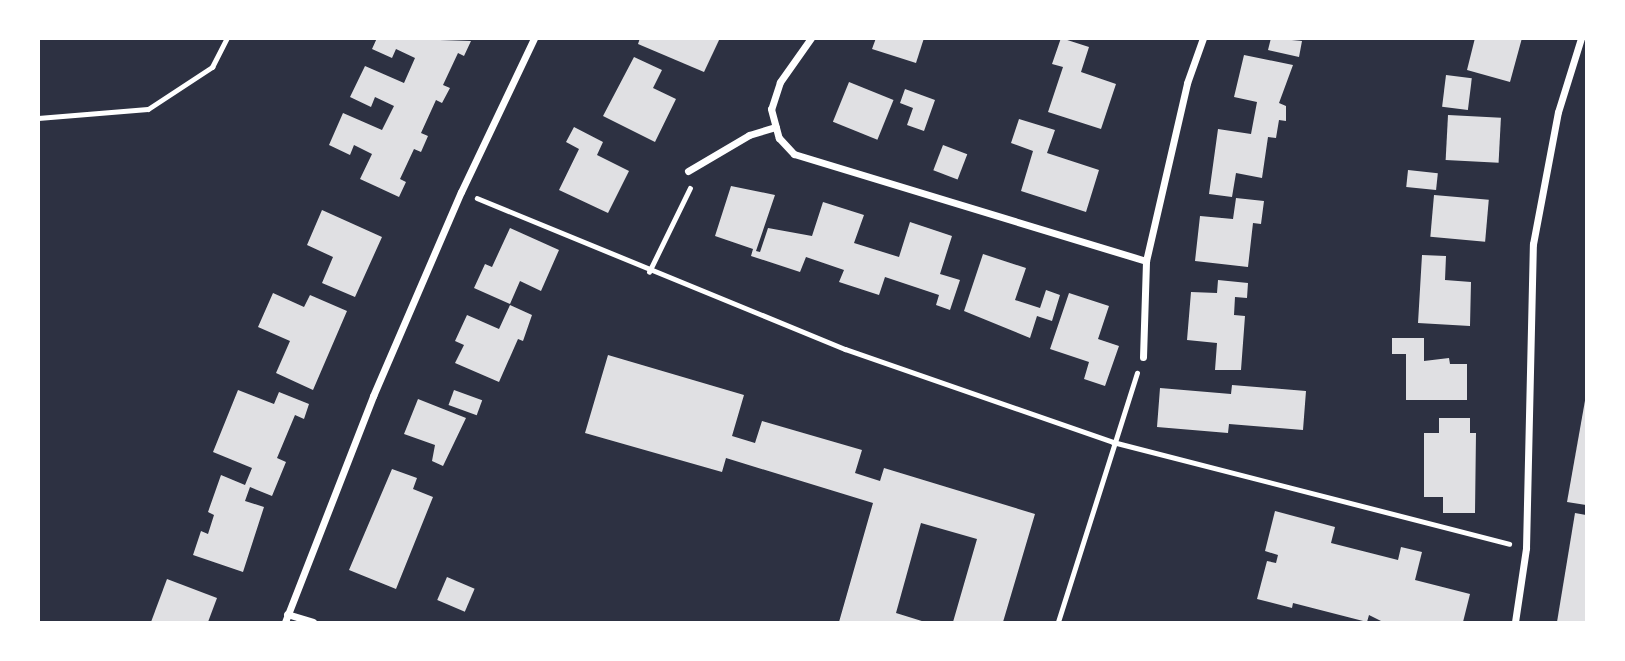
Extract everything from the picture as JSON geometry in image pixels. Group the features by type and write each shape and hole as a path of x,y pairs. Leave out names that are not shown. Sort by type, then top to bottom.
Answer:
{"street":[{"path":"285,622 373,396 461,192 534,38"},
{"path":"811,38 780,82 771,109 776,127 793,153 1146,261"},
{"path":"1143,357 1146,261 1187,83 1203,38"},
{"path":"1515,622 1527,548 1533,244 1558,112 1581,38"},
{"path":"688,171 749,135 776,127"},
{"path":"287,614 313,622"}],"lane":[{"path":"38,118 148,109 212,67 227,38"}],"path":[{"path":"649,272 693,183 688,171"},
{"path":"461,192 649,272 845,349 1113,442 1527,548"},
{"path":"1058,622 1113,442 1143,357"}],"building":[{"path":"377,38 471,41 464,56 458,53 443,85 450,88 442,103 436,100 421,133 428,136 421,152 414,149 400,179 406,182 399,197 360,179 372,154 354,145 350,155 329,145 343,113 382,130 394,106 375,97 371,107 350,97 365,66 404,83 415,58 396,49 392,58 372,49"},
{"path":"640,38 720,38 704,72 638,44"},
{"path":"876,38 924,38 916,63 872,49"},
{"path":"1061,38 1089,47 1081,72 1116,84 1101,129 1048,112 1063,67 1052,64"},
{"path":"1271,38 1302,41 1299,57 1268,50"},
{"path":"1475,38 1522,38 1510,82 1467,70"},
{"path":"1244,55 1293,65 1279,103 1286,106 1286,121 1279,120 1276,138 1268,137 1262,178 1236,173 1232,197 1209,194 1218,129 1251,134 1257,102 1234,97"},
{"path":"634,57 662,70 653,88 676,99 655,142 603,116"},
{"path":"1446,75 1472,78 1468,110 1442,107"},
{"path":"849,82 894,100 877,140 833,122"},
{"path":"905,89 935,100 924,131 907,125 913,108 900,103"},
{"path":"1448,115 1501,118 1499,163 1446,160"},
{"path":"1019,119 1055,130 1047,153 1099,170 1086,212 1021,191 1033,151 1011,143"},
{"path":"574,127 603,142 597,155 629,171 608,213 559,190 579,149 566,142"},
{"path":"943,145 967,154 958,180 933,170"},
{"path":"1408,170 1438,173 1436,190 1406,187"},
{"path":"731,186 775,195 756,251 760,252 768,228 812,236 823,202 864,215 854,243 899,257 910,222 952,236 940,274 960,280 950,310 936,305 939,295 885,277 879,295 839,282 844,270 806,257 800,272 751,256 753,249 715,236"},
{"path":"1434,195 1489,200 1485,242 1430,237"},
{"path":"1236,198 1264,201 1261,224 1253,223 1248,267 1195,261 1200,216 1233,219"},
{"path":"322,210 382,237 355,297 322,283 333,257 307,245"},
{"path":"510,228 559,250 541,291 520,281 510,304 474,288 485,264 492,267"},
{"path":"983,254 1026,268 1015,300 1040,308 1046,290 1060,295 1052,321 1037,316 1030,338 964,311"},
{"path":"1422,255 1446,256 1445,280 1471,282 1470,326 1418,323"},
{"path":"1218,280 1248,283 1247,298 1235,297 1234,315 1245,316 1241,370 1215,370 1217,343 1187,340 1191,292 1217,293"},
{"path":"273,293 304,307 310,295 347,311 313,390 276,373 290,341 258,327"},
{"path":"1069,293 1109,306 1098,339 1119,346 1105,386 1084,379 1089,362 1050,349"},
{"path":"510,305 532,315 523,341 518,339 499,382 455,363 464,345 455,341 467,315 499,329"},
{"path":"1392,338 1424,338 1424,361 1449,358 1450,364 1467,364 1467,400 1406,400 1406,354 1392,354"},
{"path":"608,355 744,395 732,436 755,443 762,421 862,450 855,473 880,481 884,468 1035,514 1003,622 953,622 977,539 921,523 896,613 925,622 839,622 873,503 726,458 722,472 585,433"},
{"path":"1232,385 1306,391 1303,430 1229,424 1228,433 1157,427 1160,388 1231,394"},
{"path":"238,390 274,404 279,392 309,404 304,419 295,415 277,458 286,462 272,496 250,487 245,501 264,507 243,572 193,555 201,531 208,534 214,515 208,512 221,475 245,485 252,468 213,452"},
{"path":"454,390 482,400 477,415 449,405"},
{"path":"1586,395 1586,505 1567,502"},
{"path":"418,399 466,418 443,466 432,461 435,445 404,434"},
{"path":"1439,418 1470,418 1470,433 1476,433 1475,513 1443,513 1443,497 1424,497 1424,433 1439,433"},
{"path":"392,469 417,478 413,489 433,497 396,589 349,570"},
{"path":"1275,511 1335,527 1331,543 1398,560 1401,547 1422,552 1415,580 1470,594 1463,622 1383,622 1369,615 1367,622 1293,603 1292,608 1257,599 1267,561 1276,563 1278,555 1265,551"},
{"path":"1575,513 1586,515 1586,622 1557,622"},
{"path":"447,577 475,589 465,612 437,600"},
{"path":"167,579 217,598 208,622 151,622"}]}
